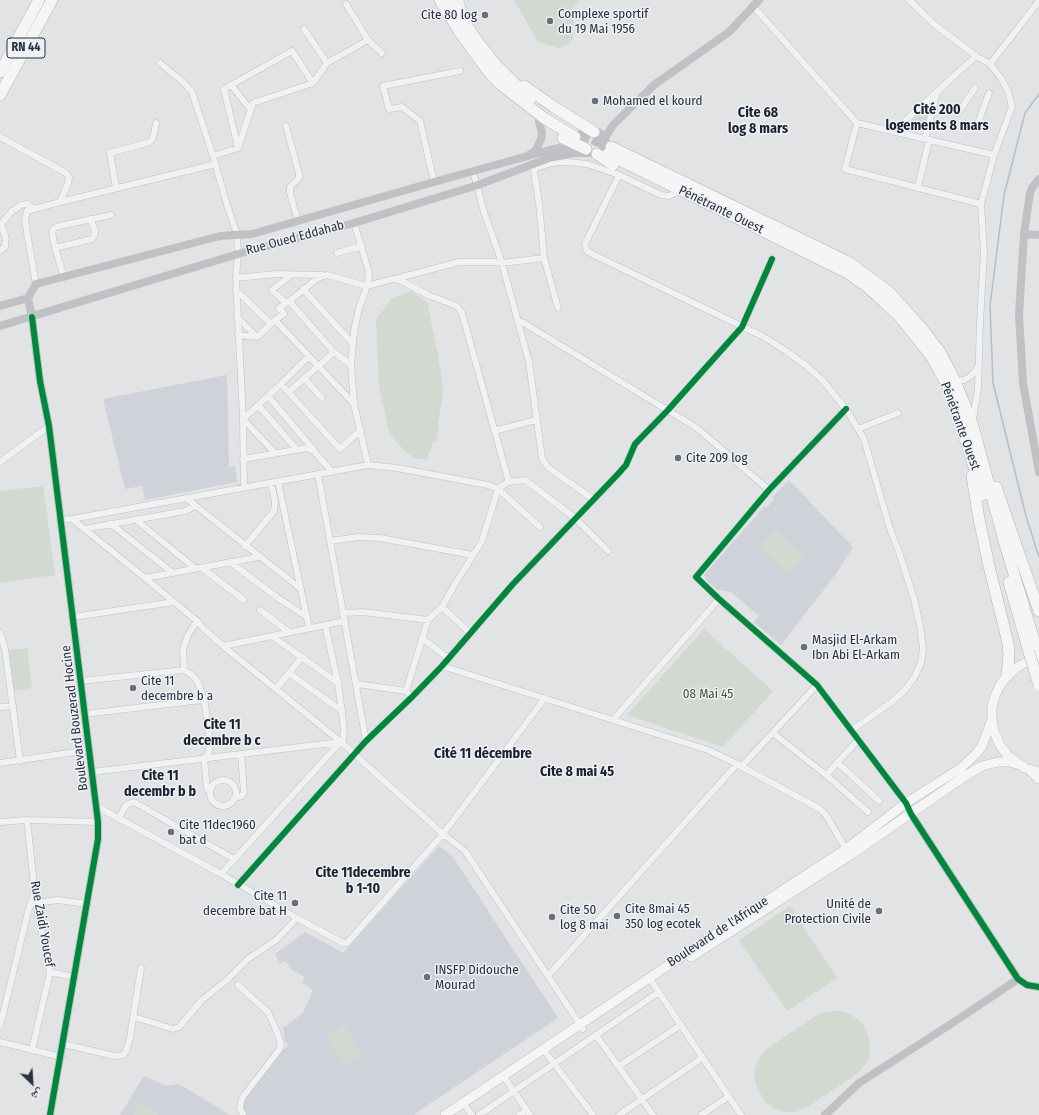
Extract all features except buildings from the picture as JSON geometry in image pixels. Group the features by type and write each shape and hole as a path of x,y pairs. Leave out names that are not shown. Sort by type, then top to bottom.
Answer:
{"highway":[{"name":"RN 44","path":"0,95 52,0"},
{"name":"Pénétrante Ouest","path":"440,0 461,34 488,71 544,118 592,145 850,263 890,293 924,331 940,352 972,423 974,452 978,474 1036,654 1039,685"},
{"name":"Pénétrante Ouest","path":"450,0 495,64 508,78 534,103 592,145"},
{"name":"RN 44","path":"0,72 37,3"},
{"path":"508,78 520,83 554,108 595,132"},
{"path":"515,95 524,108 539,121 563,138 592,145 611,164 675,194 704,196"},
{"name":"Pénétrante Ouest","path":"704,196 846,272 883,300 900,317 932,356 950,391 974,452"},
{"path":"974,452 990,470 1039,611"},
{"path":"974,452 979,519 1008,643 1009,655 1007,676"}],"main road":[{"path":"1036,654 1032,660 1019,666 1007,676 1000,685 992,707 992,719 994,732 1000,745 1008,756 1037,774"},
{"name":"Boulevard de l'Afrique","path":"445,1115 652,982 848,853 906,803 969,762 982,746 992,719"},
{"name":"Boulevard de l'Afrique","path":"454,1115 546,1053 703,942 911,814 965,776 982,766 998,762 1019,764"}],"street":[{"path":"460,0 469,29"},
{"path":"36,284 220,236 252,234 526,157 592,145 654,85 729,32 759,0"},
{"path":"909,0 934,24 976,56 990,64 1001,78 1008,92 1012,107 994,155 981,204 984,253 978,388 972,423"},
{"path":"990,64 1039,1"},
{"path":"346,4 368,40 382,53"},
{"path":"753,6 857,123 994,155"},
{"path":"304,29 326,63"},
{"path":"238,148 253,103 312,83 326,63 368,40"},
{"path":"238,148 224,89 292,51 312,83"},
{"path":"894,132 976,56"},
{"path":"160,64 184,82 192,92 237,234 238,254 236,290 243,419 244,487"},
{"path":"434,182 420,121 402,107 389,109 383,86 460,71"},
{"path":"231,85 251,110"},
{"path":"958,113 975,88"},
{"path":"918,188 937,92"},
{"path":"979,120 989,93"},
{"path":"526,157 536,150 539,145 542,133 539,121"},
{"path":"116,188 110,153 150,142 153,138 156,123"},
{"path":"857,123 845,169 981,204"},
{"path":"592,145 588,134 614,124"},
{"path":"286,126 299,174 299,178 290,187 290,193 298,221"},
{"path":"592,145 595,132"},
{"path":"0,137 66,173 69,177 68,183 60,202"},
{"name":"Rue Oued Eddahab","path":"0,326 238,254 354,223 478,185 534,166 560,155 574,153 592,145"},
{"path":"212,156 238,148"},
{"path":"558,308 544,258 534,166 568,162 587,164 619,175 661,195 668,196 675,194"},
{"path":"0,306 28,298 36,284 25,221 27,211 216,164"},
{"path":"474,171 484,212 502,263 529,362 542,458 547,466 594,499"},
{"path":"619,175 585,244 587,251 764,337 786,351 808,367 823,381 846,409 864,439 890,529 914,599 919,618 923,649 921,663 915,676 906,689 893,701 852,730"},
{"path":"1039,179 1030,193 1024,234 1020,280 1020,337 1026,398 1039,472"},
{"path":"0,251 5,247 6,239 1,224 12,211 21,205 27,204 34,209"},
{"path":"64,277 55,248 52,232 54,228 111,215"},
{"path":"55,248 92,239 95,230 90,219"},
{"path":"354,223 362,246 369,276 359,308 351,365 354,404 368,465"},
{"path":"1024,234 1039,235"},
{"path":"337,253 362,246"},
{"path":"236,278 276,274 327,275 367,286 459,262 502,263 544,258"},
{"path":"238,885 366,741 442,666 513,584 626,465 635,444 668,410 742,327 772,259"},
{"path":"294,275 306,287 353,344"},
{"path":"294,275 272,290 287,302 334,352 351,365"},
{"path":"238,336 256,337 284,314 279,308 318,278 327,275"},
{"path":"393,279 400,280 428,295 460,308 508,482"},
{"path":"236,290 309,356 354,404"},
{"name":"Boulevard Bouzerad Hocine","path":"28,298 32,317 40,381 49,426 60,520 74,616 98,822 98,839 50,1115"},
{"path":"238,318 256,337"},
{"path":"518,323 522,322 697,428 769,490"},
{"path":"289,392 334,352"},
{"path":"243,419 309,356"},
{"path":"954,381 968,378 975,372 979,363"},
{"path":"304,378 322,398"},
{"path":"281,384 340,448 361,430"},
{"path":"268,396 332,472"},
{"path":"258,405 297,450"},
{"path":"846,409 769,490 696,577 817,685 906,803 911,814 1018,979 1027,985 1039,987"},
{"path":"858,429 898,413"},
{"path":"243,419 275,453"},
{"path":"494,431 536,420"},
{"path":"0,462 49,426"},
{"path":"243,459 307,448 314,451"},
{"path":"60,520 368,465 397,468 488,485 498,489 540,527"},
{"path":"318,474 357,684 366,741"},
{"path":"406,691 428,620 442,607 482,541 498,489 508,482 525,480 575,518 608,551"},
{"path":"278,482 309,628"},
{"path":"245,546 274,511 275,501 271,483"},
{"path":"186,498 301,590"},
{"path":"84,529 184,511 196,506"},
{"path":"72,519 197,621 223,646 340,742 443,834 465,851 581,1027"},
{"path":"136,520 244,600"},
{"path":"111,524 173,573"},
{"path":"330,541 358,537 380,538 473,555"},
{"path":"145,578 259,557"},
{"path":"230,562 278,598 307,617"},
{"path":"613,720 719,599"},
{"path":"74,616 174,602"},
{"path":"442,607 470,633"},
{"path":"260,610 289,632"},
{"path":"343,614 363,612 428,620"},
{"path":"184,670 183,649 188,635 197,621"},
{"path":"223,646 345,621"},
{"path":"221,874 343,739 344,729 338,683 325,625"},
{"path":"0,633 13,706 20,761"},
{"path":"272,636 338,683"},
{"path":"422,638 448,658"},
{"path":"276,689 302,657"},
{"path":"442,666 708,750 820,809 826,815 848,853"},
{"path":"81,681 184,670 191,674 198,682 204,701 210,745 208,754 204,758 207,788 212,800 220,805 227,804 234,798 242,796 244,792 241,754"},
{"path":"290,673 342,711"},
{"path":"357,684 406,691 412,697"},
{"path":"548,976 739,765 773,733 817,685"},
{"path":"96,806 343,943 347,943 443,834 545,698"},
{"path":"85,714 202,700 204,701"},
{"path":"0,707 13,706"},
{"path":"773,733 826,775 868,812"},
{"path":"826,775 858,739"},
{"path":"92,772 340,742"},
{"path":"0,763 89,750"},
{"path":"837,762 879,801"},
{"path":"210,793 216,782 224,780 228,781 234,786 234,798"},
{"path":"119,818 126,805 134,802 234,859"},
{"path":"0,822 27,820 98,822"},
{"name":"Rue Zaidi Youcef","path":"27,820 36,903 50,972 32,1050"},
{"path":"0,1026 28,912 35,891"},
{"path":"36,903 58,900 87,904"},
{"path":"134,1017 173,1029 179,1027 202,1000 228,979 248,959 276,940 298,918"},
{"path":"63,1044 115,1056 123,1055 126,1051 130,1038 142,968"},
{"path":"50,972 74,977"},
{"path":"825,1115 859,1083 1018,979"},
{"path":"652,982 741,1115"},
{"path":"238,985 268,1012 278,1032 281,1045 279,1050 242,1098 240,1108 243,1115"},
{"path":"479,1115 659,992"},
{"path":"618,1066 681,1025"},
{"path":"596,1035 653,1115"},
{"path":"0,1042 61,1057"},
{"path":"546,1053 593,1115"},
{"path":"620,1115 642,1098 702,1058"},
{"path":"506,1080 528,1112 519,1115"},
{"path":"701,1115 728,1097"},
{"path":"466,1107 472,1115"}],"shaded area":[{"path":"227,375 229,467 235,466 237,482 145,500 142,486 125,489 103,399"},
{"path":"789,480 853,547 835,575 781,645 754,622 759,616 731,592 718,590 708,582 704,575 764,507 766,508 774,500 772,498"},
{"name":"INSFP Didouche Mourad","path":"439,846 453,857 558,1018 413,1115 246,1115 243,1112 245,1096 289,1044 285,1042 283,1028 303,1013 313,990 302,982 305,977 292,970 285,961 280,963 275,954 305,932 343,953"},
{"path":"144,1076 167,1086 179,1084 230,1115 120,1115"}],"green space":[{"name":"Complexe sportif du 19 Mai 1956","path":"514,0 579,0 573,8 573,39 567,45 558,48 538,42"},
{"path":"931,103 925,130 906,127 906,125"},
{"path":"411,291 427,302 443,387 436,442 433,442 427,460 413,458 389,433 379,385 376,320 391,299"},
{"path":"43,486 55,575 0,583 0,491"},
{"path":"775,530 804,556 788,573 760,547"},
{"name":"08 Mai 45","path":"704,629 773,691 723,747 627,715"},
{"path":"27,648 32,688 13,691 9,650"},
{"path":"790,906 837,978 787,1011 739,940"},
{"path":"832,1011 848,1013 863,1024 869,1039 869,1058 858,1073 806,1108 795,1112 784,1112 773,1108 765,1102 758,1089 754,1076 755,1067 759,1058 766,1049 817,1015"},
{"path":"344,1024 363,1055 345,1066 326,1036"},
{"path":"139,1103 158,1111 157,1115 134,1115"}],"waterway":[{"path":"1039,94 1025,113 1004,195 990,306 993,383 1026,516 1039,557"}],"tunnel":[{"path":"578,132 611,147"}],"cycle path":[{"path":"238,885 366,741 442,666 513,584 626,465 635,444 668,410 742,327 772,259"},
{"path":"32,317 40,381 49,426 98,822 98,839 50,1115"},
{"path":"846,409 769,490 696,577 817,685 906,803 911,814 1018,979 1027,985 1039,987"}],"place":[{"name":"Cite 80 log","path":"485,15"},
{"name":"Complexe sportif du 19 Mai 1956","path":"550,21"},
{"name":"Mohamed el kourd","path":"595,101"},
{"name":"Cite 209 log","path":"678,458"},
{"name":"Masjid El-Arkam Ibn Abi El-Arkam","path":"804,647"},
{"name":"Cite 11 decembre b a","path":"133,688"},
{"name":"Cite 11dec1960 bat d","path":"171,832"},
{"name":"Cite 11 decembre bat H","path":"295,903"},
{"name":"Unité de Protection Civile","path":"879,911"},
{"name":"Cite 8mai 45 350 log ecotek","path":"617,916"},
{"name":"Cite 50 log 8 mai","path":"552,917"},
{"name":"INSFP Didouche Mourad","path":"427,977"}],"district":[{"name":"Cité 200 logements 8 mars","path":"937,118"},
{"name":"Cite 68 log 8 mars","path":"758,122"},
{"name":"Cite 11 decembre b c","path":"222,734"},
{"name":"Cité 11 décembre","path":"483,754"},
{"name":"Cite 8 mai 45","path":"577,772"},
{"name":"Cite 11 decembr b b","path":"160,784"},
{"name":"Cite 11decembre b 1-10","path":"363,882"}]}
